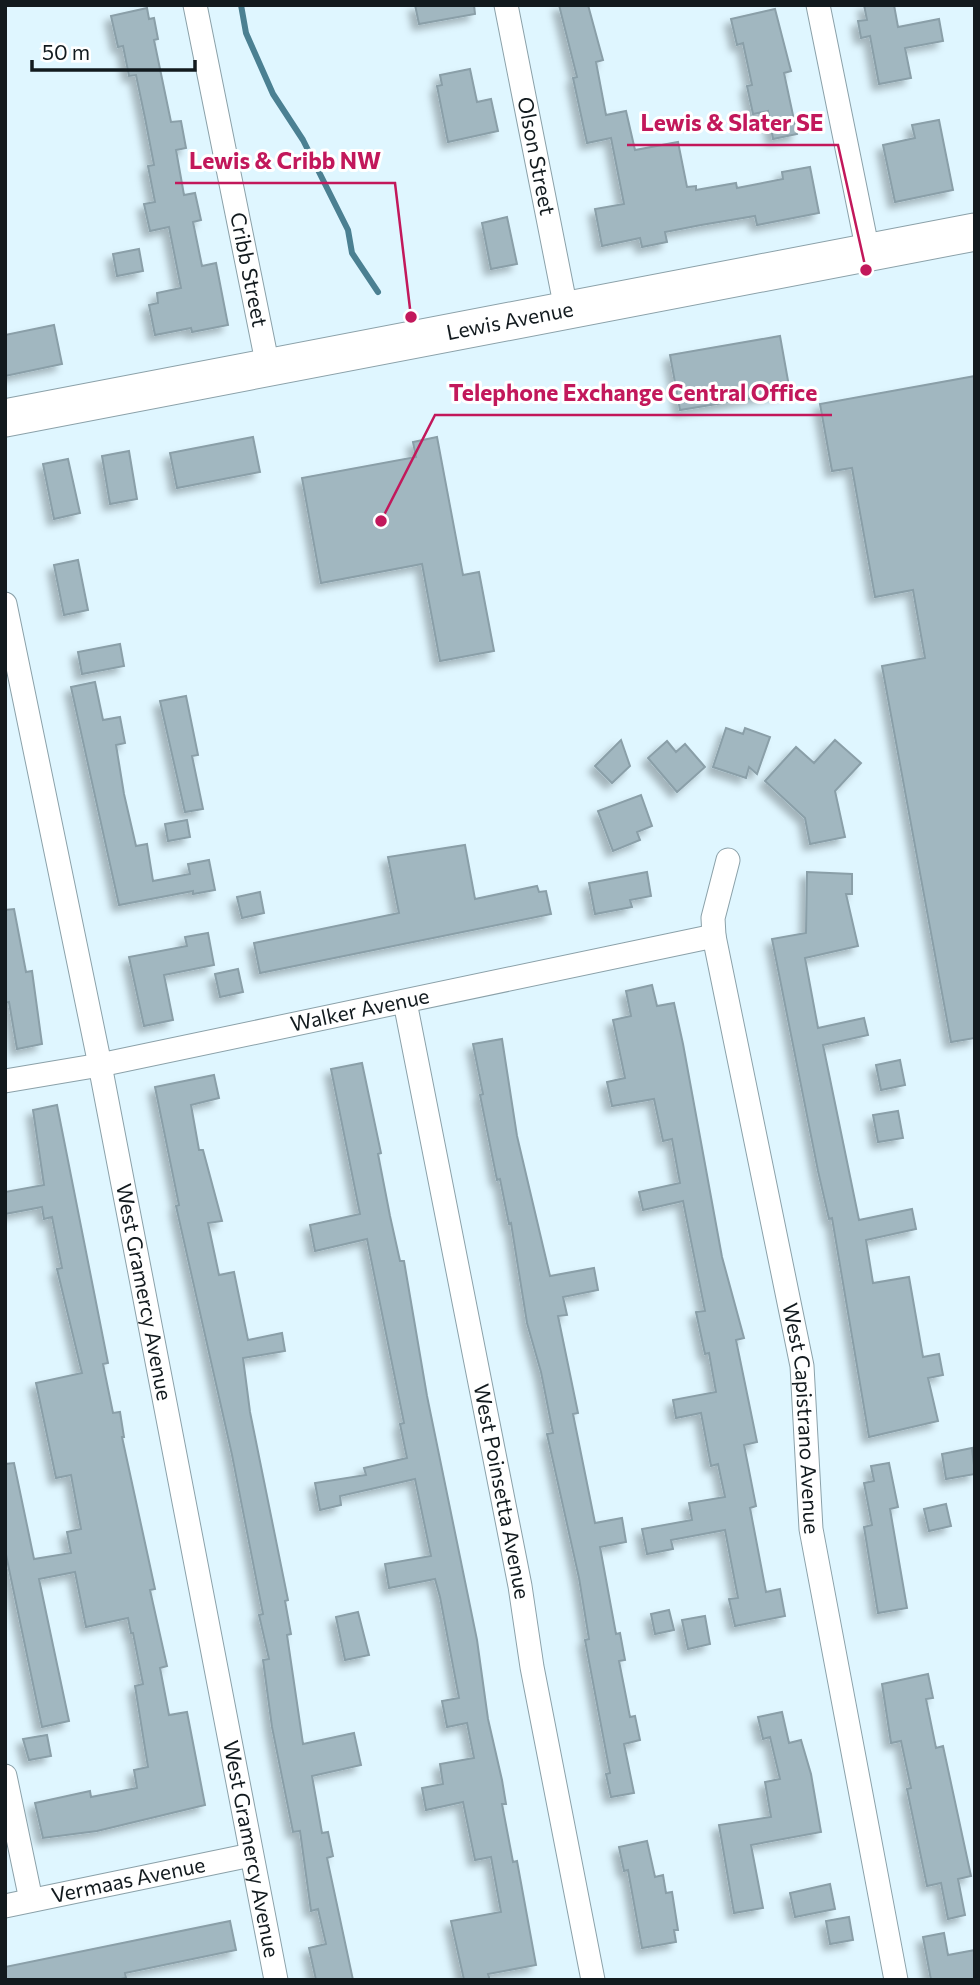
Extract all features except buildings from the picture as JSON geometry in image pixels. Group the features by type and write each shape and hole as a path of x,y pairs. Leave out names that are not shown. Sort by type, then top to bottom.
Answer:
{"main road":[{"name":"Lewis Avenue","path":"5,418 975,232"}],"street":[{"name":"Cribb Street","path":"195,5 268,367"},
{"name":"Olson Street","path":"506,5 566,309"},
{"path":"818,5 868,252"},
{"name":"West Gramercy Avenue","path":"5,604 100,1065 275,1980"},
{"name":"West Capistrano Avenue","path":"728,860 713,918 714,936 802,1366 811,1529 896,1980"},
{"name":"Walker Avenue","path":"5,1082 100,1065 714,936"},
{"name":"West Poinsetta Avenue","path":"405,1002 516,1562 531,1668 593,1980"},
{"path":"5,1776 31,1900"},
{"name":"Vermaas Avenue","path":"5,1906 251,1855"}],"waterway":[{"path":"241,5 246,33 273,94 303,140 348,230 352,253 378,292"}],"place":[{"name":"Lewis & Slater SE","path":"866,270"},
{"name":"Lewis & Cribb NW","path":"411,317"},
{"name":"Telephone Exchange Central Office","path":"381,521"}]}
